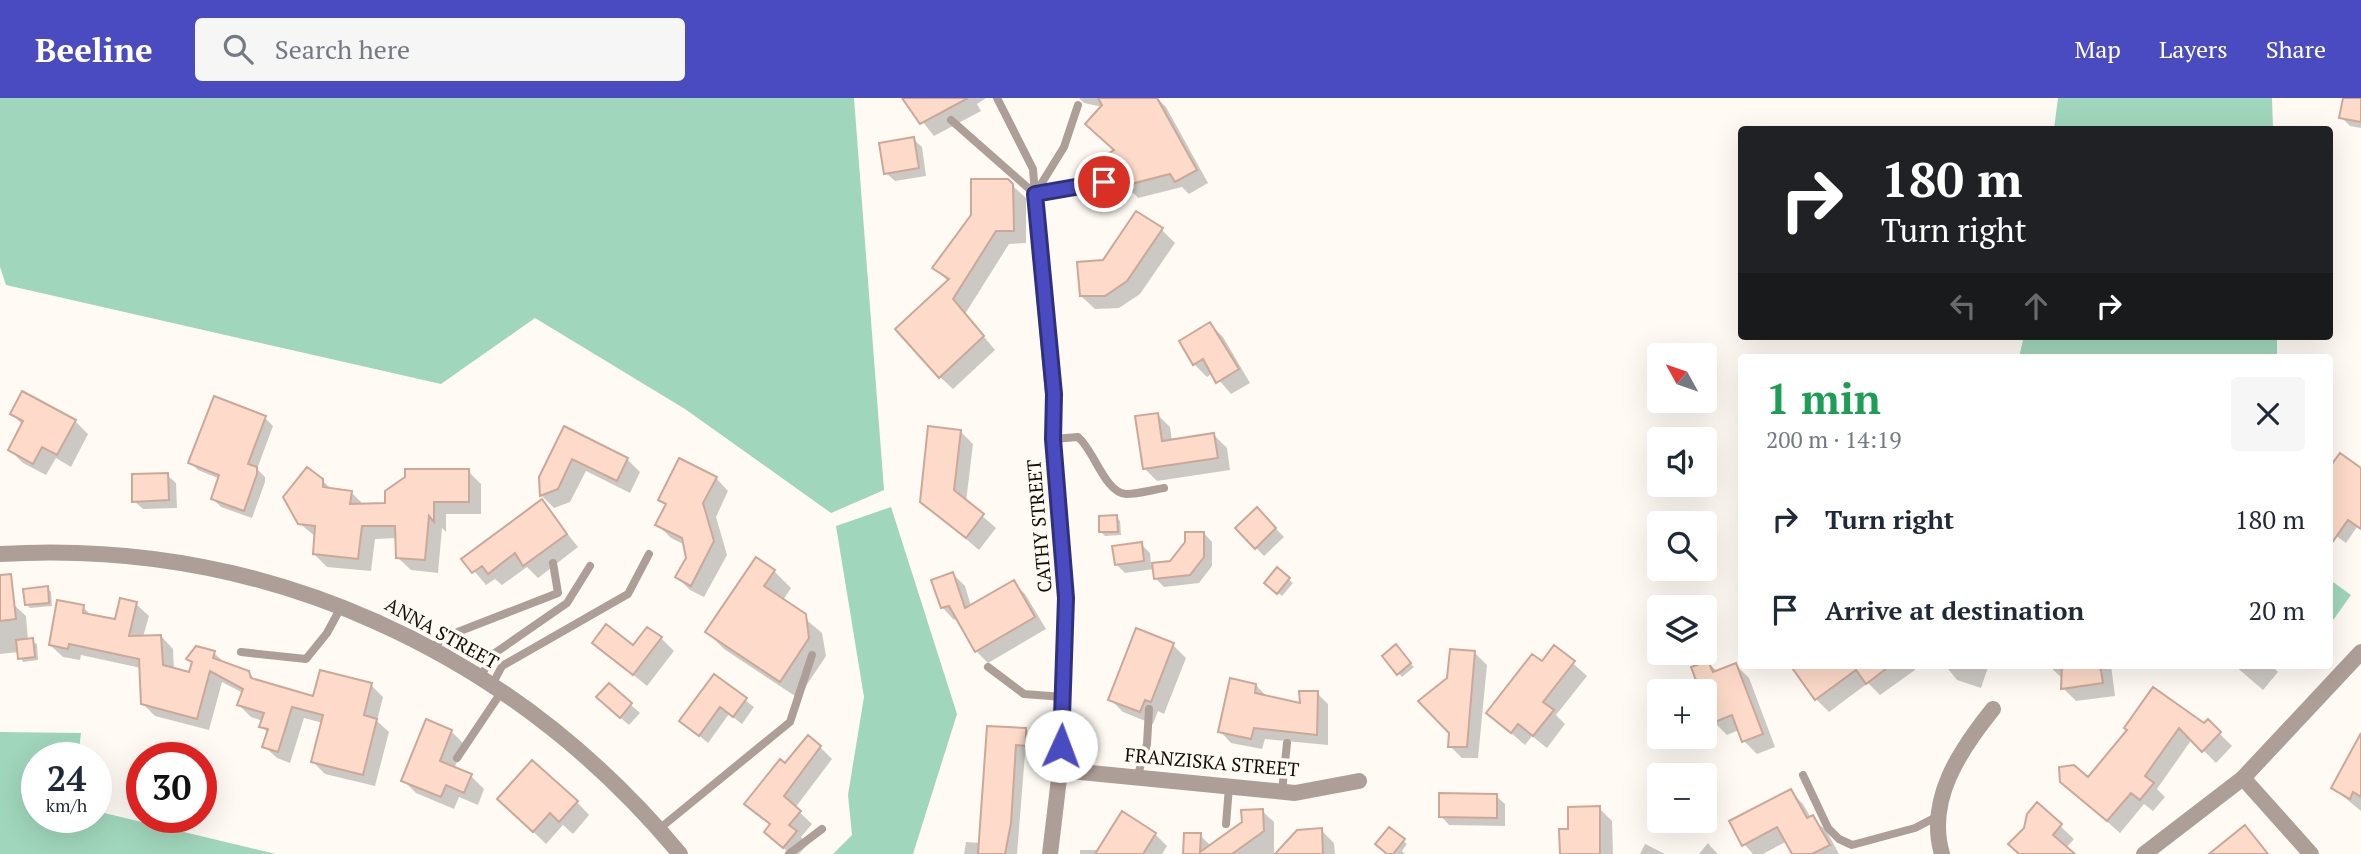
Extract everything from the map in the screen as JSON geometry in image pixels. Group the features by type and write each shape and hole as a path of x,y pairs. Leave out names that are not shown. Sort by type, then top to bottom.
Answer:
{"street":[{"name":"CATHY STREET","path":"1035,194 1054,394 1053,439 1066,598 1060,771 1050,854"},
{"name":"ANNA STREET","path":"0,554 48,551 114,554 183,564 342,606 430,648 492,684 580,750 659,829 680,854"},
{"path":"2144,854 2242,778 2361,652"},
{"path":"1942,854 1937,838 1938,816 1952,769 1970,738 1993,709"},
{"name":"FRANZISKA STREET","path":"1060,771 1296,793 1359,781"},
{"path":"2242,778 2311,854"}],"lane":[{"path":"997,98 1032,169 1035,194"},
{"path":"1035,194 1064,147 1079,105"},
{"path":"951,120 1035,194"},
{"path":"1035,194 1104,182"},
{"path":"1053,439 1078,437 1088,446 1105,478 1114,489 1123,494 1164,488"},
{"path":"457,758 502,666 628,594 649,554"},
{"path":"430,648 450,635 558,593 553,564"},
{"path":"492,684 495,653 567,603 590,566"},
{"path":"241,652 306,659 327,634 342,606"},
{"path":"659,829 789,722 812,655"},
{"path":"988,667 1024,694 1063,697"},
{"path":"1137,778 1147,744 1149,709"},
{"path":"1282,792 1287,743"},
{"path":"1803,775 1828,828 1839,839 1852,845 1915,828 1938,816"},
{"path":"1226,824 1229,787"},
{"path":"789,854 822,829"}],"green space":[{"path":"0,98 854,98 884,490 831,513 685,409 535,318 441,384 6,285 0,267"},
{"path":"2058,98 2272,98 2273,126 2054,126"},
{"path":"2023,340 2277,340 2277,354 2020,354"},
{"path":"891,507 957,714 913,854 833,854 852,835 848,795 864,697 836,526"},
{"path":"2333,582 2351,595 2333,620"},
{"path":"0,732 81,733 80,742 21,742 21,833 112,833 112,815 126,818 126,833 188,833 276,854 0,854"}],"building":[{"path":"902,98 968,98 920,124"},
{"path":"1098,98 1157,98 1197,170 1175,182 1170,174 1123,186 1106,155 1114,150 1085,124 1102,105"},
{"path":"2343,98 2361,98 2361,122 2339,118"},
{"path":"914,137 919,168 884,174 879,143"},
{"path":"971,179 1008,179 1013,184 1014,231 996,231 953,299 984,336 939,378 895,329 949,279 932,268 971,215"},
{"path":"1136,211 1163,228 1127,281 1105,296 1080,296 1077,262 1103,260"},
{"path":"1210,322 1239,369 1216,383 1203,359 1193,365 1179,341"},
{"path":"22,391 76,420 57,455 42,447 33,464 8,450 23,421 10,414"},
{"path":"214,396 266,416 248,464 257,467 257,474 244,511 211,499 219,475 188,463"},
{"path":"1158,413 1162,441 1214,433 1218,458 1143,469 1135,416"},
{"path":"564,426 628,458 617,481 572,459 558,489 540,496 539,477"},
{"path":"928,426 961,430 954,490 984,514 966,538 920,502"},
{"path":"2340,453 2361,468 2361,529 2348,520 2333,541 2333,463"},
{"path":"679,458 717,477 703,503 714,541 691,586 675,577 686,558 682,538 655,525 666,504 658,500"},
{"path":"307,467 323,479 323,487 352,491 350,504 385,503 385,491 405,477 405,469 469,469 469,502 434,502 434,522 429,516 425,560 396,558 395,526 362,526 358,559 313,554 315,526 298,524 283,497"},
{"path":"168,473 169,500 132,502 132,474"},
{"path":"542,499 567,534 523,566 515,553 488,574 482,566 472,573 461,559"},
{"path":"1257,507 1276,528 1255,549 1235,528"},
{"path":"1117,515 1118,532 1099,532 1099,516"},
{"path":"1185,532 1204,532 1204,557 1190,575 1154,579 1152,563 1170,561 1185,542"},
{"path":"1142,542 1144,561 1115,565 1112,546"},
{"path":"756,557 775,570 764,586 806,614 809,638 780,682 705,632"},
{"path":"1277,567 1290,578 1277,594 1264,583"},
{"path":"953,572 965,608 1014,580 1035,617 975,652 949,606 941,608 931,580"},
{"path":"11,574 16,619 0,621 0,575"},
{"path":"48,586 49,603 25,605 23,589"},
{"path":"120,598 137,602 129,636 161,635 163,665 189,672 192,662 186,659 196,646 215,651 213,658 249,671 251,678 313,696 320,670 372,683 364,715 377,719 363,775 311,762 323,715 292,707 278,752 262,747 268,729 259,727 264,713 237,705 243,689 210,671 197,719 141,704 139,659 69,644 68,649 49,645 57,600 84,605 83,613 115,619"},
{"path":"606,624 633,645 647,627 662,637 633,675 592,643"},
{"path":"1136,628 1174,643 1151,702 1145,700 1140,712 1108,700"},
{"path":"33,638 35,657 18,659 16,640"},
{"path":"1396,644 1411,663 1397,675 1382,656"},
{"path":"1554,645 1575,661 1543,702 1554,710 1533,736 1518,724 1511,733 1486,713 1532,654 1542,661"},
{"path":"1450,649 1475,651 1467,747 1448,747 1449,733 1418,701 1447,678"},
{"path":"1736,663 1763,734 1742,742 1732,715 1717,721 1717,679 1696,679 1691,667 1710,665 1713,672"},
{"path":"1793,669 1886,669 1866,684 1856,670 1815,700"},
{"path":"2062,669 2101,669 2103,683 2061,689"},
{"path":"714,674 747,698 733,717 720,707 699,736 679,721"},
{"path":"1230,678 1256,684 1255,693 1300,703 1299,691 1318,691 1317,735 1254,728 1251,739 1218,732"},
{"path":"609,683 632,703 620,718 596,697"},
{"path":"2153,687 2204,723 2208,719 2221,732 2202,752 2179,728 2145,776 2154,783 2140,800 2131,793 2107,821 2060,782 2059,767 2074,765 2088,777 2127,730 2124,728"},
{"path":"426,719 452,730 440,761 472,774 464,793 446,785 441,797 401,781"},
{"path":"987,726 1026,728 1026,746 1016,745 1011,823 1005,854 978,854"},
{"path":"2361,733 2361,797 2353,792 2350,799 2331,788"},
{"path":"808,735 821,746 784,796 801,811 789,825 797,831 783,848 764,832 770,824 744,804 780,759 785,763"},
{"path":"532,760 578,801 559,822 550,813 533,832 497,799"},
{"path":"1791,789 1807,818 1813,815 1830,845 1812,854 1792,854 1777,827 1742,846 1729,821"},
{"path":"1439,793 1497,794 1497,818 1439,817"},
{"path":"2037,802 2062,824 2053,835 2075,854 2019,854 2008,844 2024,828 2027,814"},
{"path":"1600,806 1600,854 1560,854 1559,829 1568,829 1568,807"},
{"path":"1263,809 1264,831 1232,854 1183,854 1184,833 1201,833 1200,852 1242,822 1241,810"},
{"path":"1122,811 1156,833 1143,854 1095,854"},
{"path":"2245,825 2268,854 2209,854"},
{"path":"1389,827 1405,839 1393,854 1387,854 1375,844"},
{"path":"1322,828 1323,854 1275,854 1297,830"}],"route":[{"path":"1061,746 1066,598 1053,439 1054,394 1035,194 1104,182"}]}
